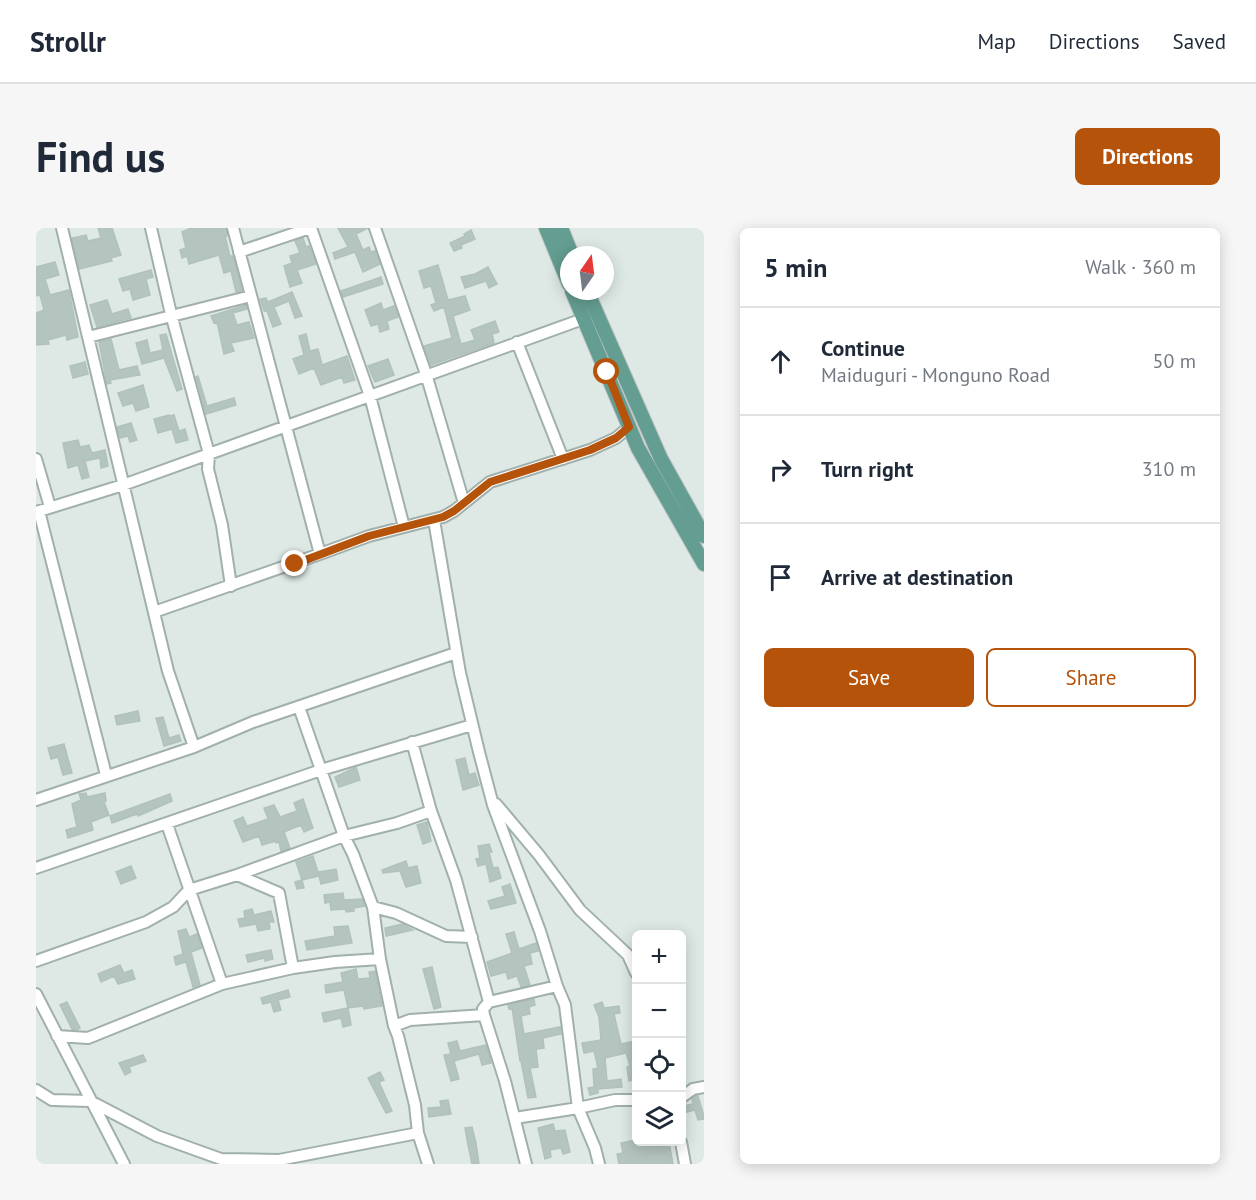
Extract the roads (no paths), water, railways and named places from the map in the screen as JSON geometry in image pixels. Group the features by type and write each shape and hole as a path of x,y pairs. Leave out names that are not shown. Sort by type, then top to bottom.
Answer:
{"main road":[{"path":"546,228 560,262"},
{"path":"561,228 568,246"},
{"path":"576,300 638,448 704,564"},
{"path":"591,300 661,459 704,536"}],"street":[{"path":"62,228 168,671 194,747"},
{"path":"151,228 171,314 209,454 208,469 222,525 231,586"},
{"path":"232,228 320,554"},
{"path":"239,252 311,228 370,396 404,527"},
{"path":"375,228 426,374 464,503"},
{"path":"88,337 171,314 251,296"},
{"path":"106,775 37,511 123,485 583,319"},
{"path":"517,342 563,459"},
{"path":"154,612 369,536 434,520 454,511 490,482 590,450 616,438 629,427"},
{"path":"36,459 50,507"},
{"path":"434,520 456,653 490,796 565,1005 578,1108 596,1148 599,1164"},
{"path":"36,800 194,747 254,722 456,653"},
{"path":"299,707 344,836 374,907 380,959 394,1026 415,1105 418,1133 428,1164"},
{"path":"36,868 321,770 472,725"},
{"path":"412,742 431,811 456,880 489,1002"},
{"path":"490,796 539,855 580,910 628,955 632,964"},
{"path":"36,961 146,922 173,907 189,890 344,836 397,823 431,811"},
{"path":"167,824 222,984"},
{"path":"237,875 279,893 293,968"},
{"path":"374,907 396,913 446,936 472,937"},
{"path":"57,1036 88,1038 222,984 293,968 380,959"},
{"path":"526,1164 505,1081 483,1009 489,1002 557,986"},
{"path":"36,994 124,1164"},
{"path":"394,1026 410,1020 484,1016"},
{"path":"686,1094 693,1089 704,1087"},
{"path":"36,1090 52,1100 90,1101 157,1136 221,1159 279,1160 418,1133"},
{"path":"514,1118 615,1100 632,1100"},
{"path":"682,1146 685,1164"}]}
